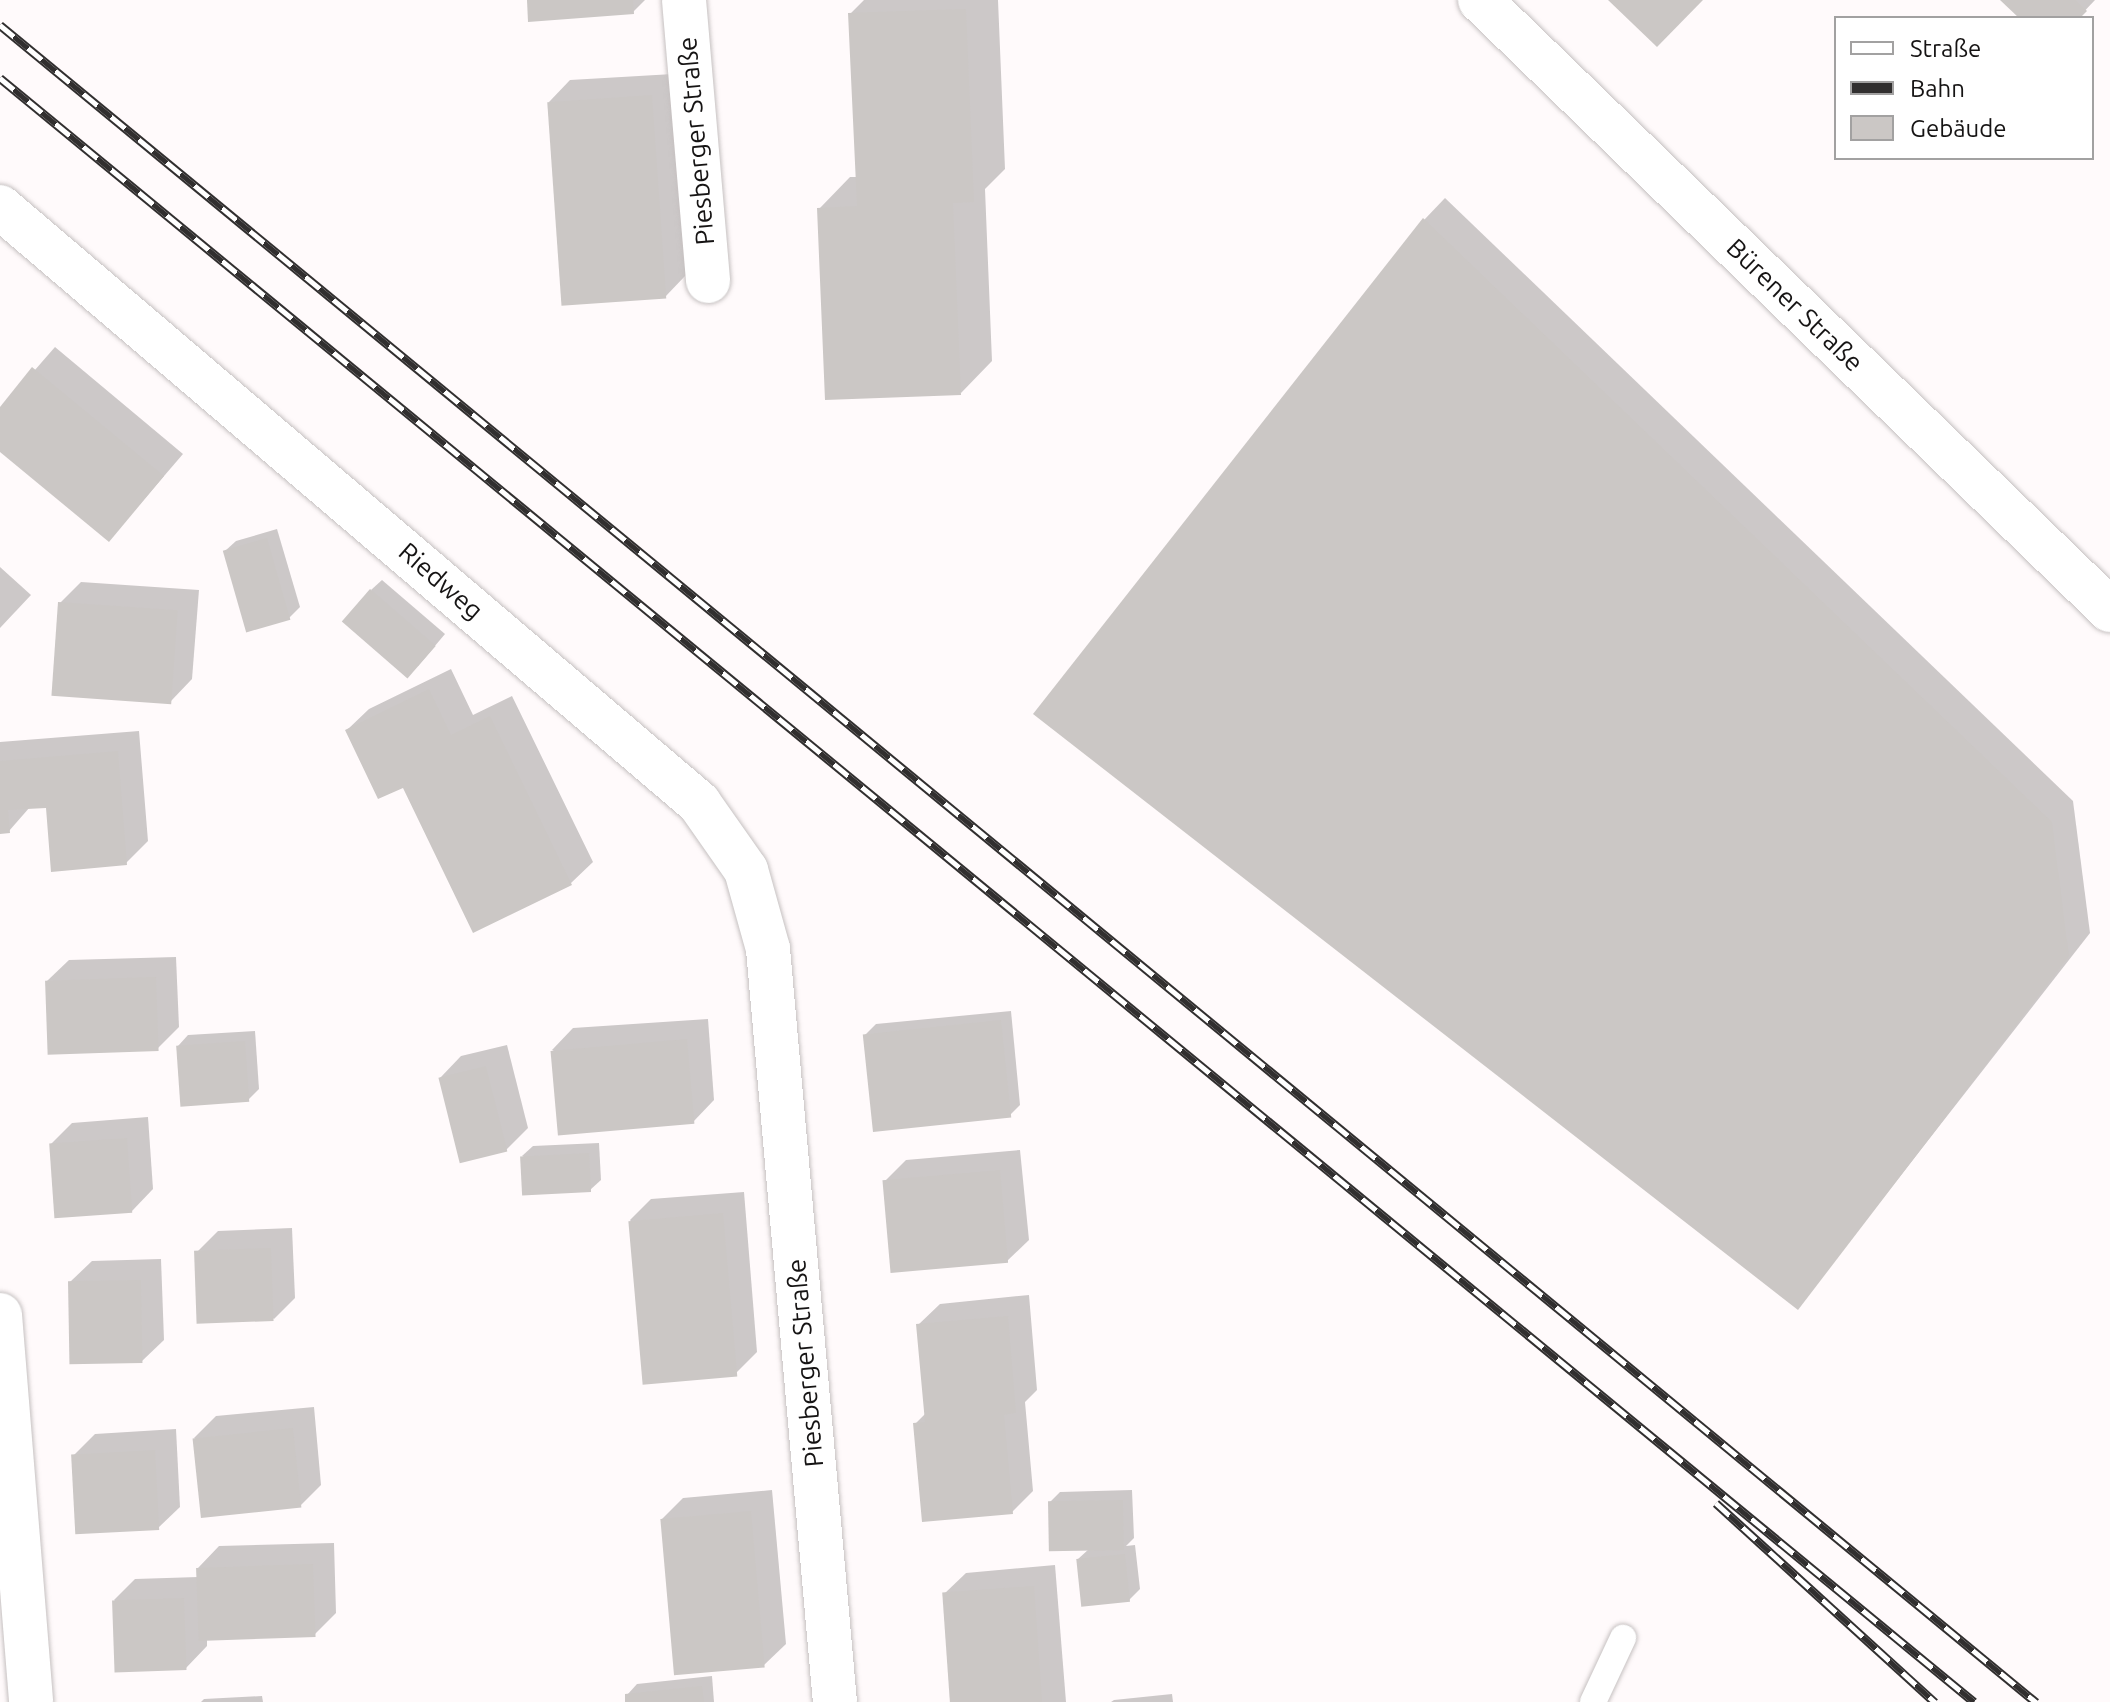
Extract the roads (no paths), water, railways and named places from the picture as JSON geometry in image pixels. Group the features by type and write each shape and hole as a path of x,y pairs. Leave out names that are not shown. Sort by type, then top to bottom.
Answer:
{"street":[{"name":"Piesberger Straße","path":"684,0 708,281"},
{"name":"Bürener Straße","path":"1480,0 2110,610"},
{"name":"Riedweg","path":"0,207 699,803 746,870 768,949 776,1023"},
{"name":"Piesberger Straße","path":"776,1023 835,1702"},
{"path":"0,1315 31,1702"}],"lane":[{"path":"1593,1702 1623,1638"}],"railway":[{"path":"0,25 2036,1702"},
{"path":"0,78 1974,1702"},
{"path":"1716,1503 1935,1702"}]}
